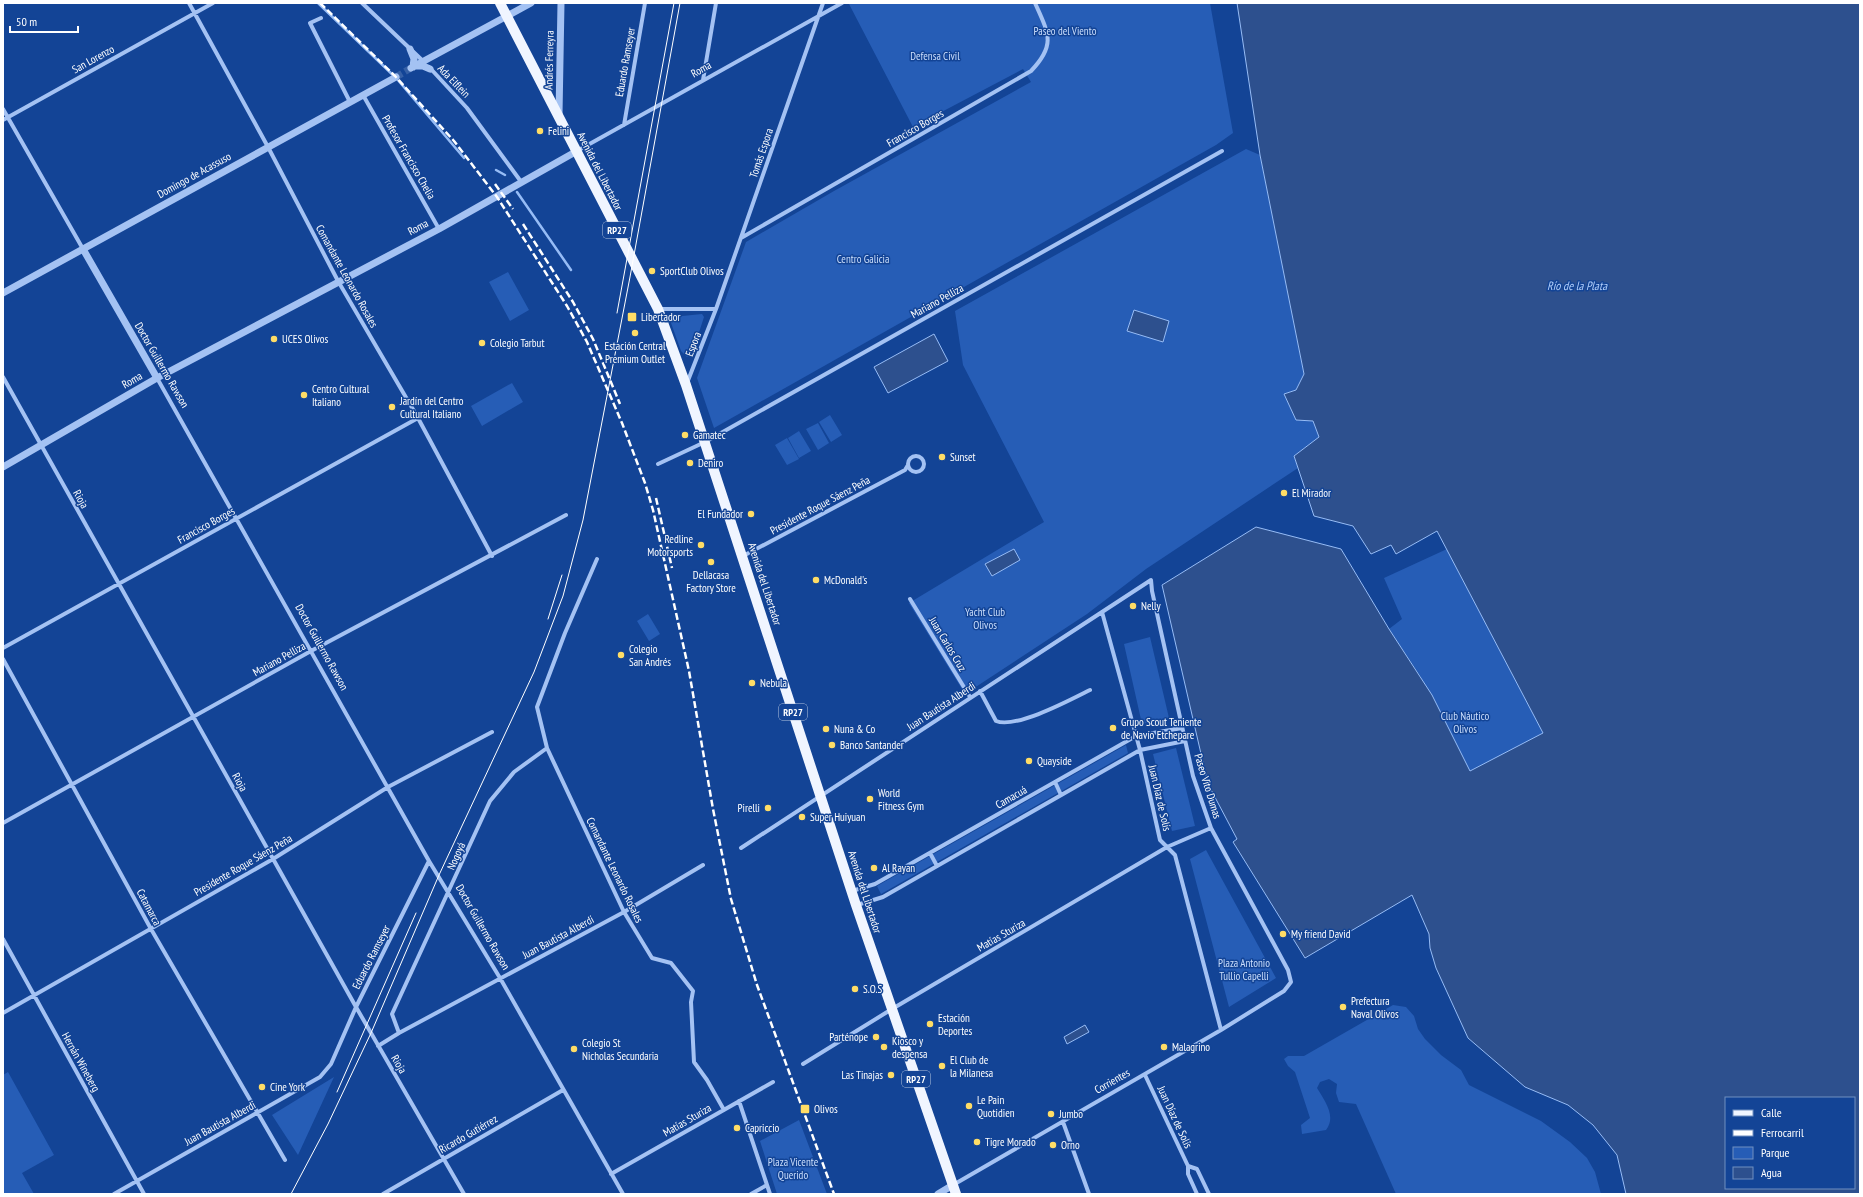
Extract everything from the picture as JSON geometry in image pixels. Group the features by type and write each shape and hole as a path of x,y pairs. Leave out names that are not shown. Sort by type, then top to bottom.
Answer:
{"main road":[{"name":"Avenida del Libertador","path":"500,3 658,309 686,385 856,905 954,1190"}],"street":[{"name":"Comandante Leonardo Rosales","path":"189,3 268,147 338,282 418,418 492,556"},
{"name":"San Lorenzo","path":"5,119 213,3"},
{"name":"Ada Elflein","path":"362,3 410,49 467,108 522,183"},
{"path":"412,67 531,3"},
{"name":"Andrés Ferreyra","path":"559,117 561,3"},
{"name":"Eduardo Ramseyer","path":"624,125 645,3"},
{"path":"703,80 716,3"},
{"name":"Tomás Espora","path":"716,309 823,3"},
{"name":"Roma","path":"3,467 42,446 157,378 439,229 842,3"},
{"name":"Francisco Borges","path":"741,238 1031,72 1041,61 1047,50 1048,36 1035,3"},
{"path":"321,18 310,23 350,102"},
{"path":"410,49 414,59 412,67"},
{"path":"412,67 423,66 430,69"},
{"name":"Domingo de Acassuso","path":"3,293 396,77"},
{"name":"Profesor Francisco Chelia","path":"363,95 439,229"},
{"name":"Doctor Guillermo Rawson","path":"3,109 5,119 83,249 237,518 429,861 450,892 623,1194"},
{"name":"Mariano Pelliza","path":"658,464 704,442 1222,150"},
{"path":"658,309 716,309"},
{"name":"Espora","path":"686,385 716,309"},
{"name":"Rioja","path":"3,377 378,1046 464,1194"},
{"name":"Francisco Borges","path":"3,648 418,418"},
{"path":"915,456 923,460 922,469 917,472 905,470 908,465 910,459 915,456"},
{"path":"908,465 913,471"},
{"name":"Presidente Roque Sáenz Peña","path":"743,556 905,470"},
{"name":"Mariano Pelliza","path":"3,823 194,718 311,651 492,556 566,515"},
{"name":"Comandante Leonardo Rosales","path":"597,559 565,633 537,707 547,748 624,912 652,958 671,963 693,991 691,1002 694,1062 707,1080 724,1110"},
{"name":"Juan Bautista Alberdi","path":"741,848 970,697 1152,580"},
{"name":"Paseo Vito Dumas","path":"1152,580 1152,591 1185,741 1194,776 1211,828 1288,970 1291,982"},
{"name":"Juan Carlos Cruz","path":"910,599 970,697"},
{"name":"Juan Díaz de Solís","path":"1102,612 1140,750 1160,840 1175,855 1221,1030"},
{"name":"Catamarca","path":"3,659 73,784 151,929 285,1160"},
{"path":"980,691 996,721 1002,724 1028,719 1090,690"},
{"name":"Camacuá","path":"852,891 875,884 1136,736 1182,728"},
{"name":"Presidente Roque Sáenz Peña","path":"3,1013 273,859 388,787 492,732"},
{"name":"Camacuá","path":"856,905 883,897 1140,750 1185,741"},
{"name":"Nogoyá","path":"399,1033 392,1014 450,892 490,801 514,772 547,748"},
{"path":"1055,782 1061,794"},
{"name":"Matías Sturiza","path":"804,1064 892,1009 1167,847 1211,828"},
{"path":"930,853 937,866"},
{"name":"Eduardo Ramseyer","path":"331,1064 356,1007 429,861"},
{"name":"Juan Bautista Alberdi","path":"378,1046 399,1033 624,912 703,865"},
{"name":"Hernán Wineberg","path":"3,938 144,1194"},
{"name":"Corrientes","path":"938,1194 954,1190 1063,1122 1221,1030 1284,992 1291,982"},
{"name":"Juan Bautista Alberdi","path":"114,1194 320,1076 331,1064"},
{"name":"Juan Díaz de Solís","path":"1146,1075 1188,1166 1188,1174 1197,1194"},
{"name":"Matías Sturiza","path":"611,1174 773,1082"},
{"name":"Ricardo Gutiérrez","path":"383,1194 563,1090"},
{"path":"739,1101 770,1194"},
{"path":"1063,1122 1089,1194"},
{"name":"Juan Díaz de Solís","path":"1188,1166 1197,1169 1209,1194"},
{"path":"751,1194 767,1185"}],"green space":[{"name":"Centro Galicia","path":"1210,3 1233,133 1216,145 714,428 697,378 746,242 834,191 1031,82 1023,69 913,127 849,4"},
{"name":"Yacht Club Olivos","path":"1246,149 1260,155 1304,374 1296,390 1284,394 1313,421 1319,437 1294,456 1298,468 1146,569 1087,614 965,694 909,603 1044,522 963,365 955,311"},
{"path":"508,272 529,310 510,321 489,282"},
{"path":"702,314 704,317 692,354 687,357 681,351 670,320 672,317"},
{"path":"512,383 523,402 482,426 471,406"},
{"path":"830,415 842,435 831,442 819,422"},
{"path":"818,423 829,443 818,450 806,429"},
{"path":"799,431 811,451 799,458 788,438"},
{"path":"787,438 799,459 787,465 775,445"},
{"name":"Club Náutico Olivos","path":"1447,549 1543,733 1370,843 1421,677 1389,629 1402,619 1384,578"},
{"path":"648,614 660,634 649,641 637,621"},
{"path":"1150,637 1169,718 1142,724 1124,644"},
{"path":"1126,745 1128,753 881,894 877,886"},
{"path":"1176,748 1195,826 1172,831 1153,754"},
{"name":"Plaza Antonio Tullio Capelli","path":"1206,850 1276,978 1229,1007 1190,859"},
{"path":"1393,1005 1406,1007 1414,1016 1418,1029 1425,1039 1441,1055 1461,1070 1469,1085 1541,1121 1570,1142 1587,1158 1595,1172 1601,1194 1396,1194 1356,1104 1339,1102 1336,1093 1337,1084 1329,1079 1320,1082 1317,1088 1326,1103 1330,1114 1329,1125 1326,1130 1302,1134 1301,1125 1310,1118 1295,1072 1288,1066 1284,1059 1288,1056 1304,1056"},
{"path":"8,1072 54,1155 22,1173 34,1194 3,1194 3,1075"},
{"path":"334,1077 298,1155 272,1115"},
{"name":"Plaza Vicente Querido","path":"799,1120 827,1194 777,1194 760,1141"}],"water":[{"name":"Río de la Plata","path":"1237,3 1860,3 1860,1194 1626,1194 1617,1155 1593,1125 1568,1105 1525,1087 1468,1038 1436,968 1430,948 1429,934 1412,895 1305,958 1233,842 1237,839 1208,784 1162,585 1256,527 1341,549 1389,629 1432,695 1470,771 1543,733 1437,531 1396,554 1391,545 1371,554 1353,526 1314,516 1294,456 1319,437 1313,421 1296,420 1284,394 1296,390 1304,374 1260,155"},
{"path":"1134,310 1169,321 1163,342 1127,331"},
{"path":"934,334 948,361 888,393 874,367"},
{"path":"1014,549 1020,560 992,576 985,564"},
{"path":"1085,1025 1089,1032 1067,1044 1064,1037"}],"waterway":[{"name":"Domingo de Acassuso","path":"318,3 397,79 464,158"},
{"path":"496,170 505,175"},
{"path":"517,192 571,270"}],"tunnel":[{"path":"396,77 411,68"}],"tram line":[{"path":"617,313 674,3"},
{"path":"291,1194 328,1124 371,1033 439,875 534,672 563,596 583,520 630,277 680,3"},
{"path":"548,619 562,575"},
{"path":"337,1092 416,913"}],"railway":[{"path":"320,3 395,76 454,141 497,197 567,306 587,342 622,423 645,483 653,510 689,671 713,809 731,899 757,985 834,1194"},
{"path":"495,184 513,209"},
{"path":"523,224 573,302 593,339 620,404"},
{"path":"656,498 672,568"}],"place":[{"name":"Felini","path":"540,131"},
{"name":"SportClub Olivos","path":"652,271"},
{"name":"Libertador","path":"632,317"},
{"name":"Estación Central Premium Outlet","path":"635,333"},
{"name":"UCES Olivos","path":"274,339"},
{"name":"Colegio Tarbut","path":"482,343"},
{"name":"Centro Cultural Italiano","path":"304,395"},
{"name":"Jardín del Centro Cultural Italiano","path":"392,407"},
{"name":"Gamatec","path":"685,435"},
{"name":"Sunset","path":"942,457"},
{"name":"Deniro","path":"690,463"},
{"name":"El Mirador","path":"1284,493"},
{"name":"El Fundador","path":"751,514"},
{"name":"Redline Motorsports","path":"701,545"},
{"name":"Dellacasa Factory Store","path":"711,562"},
{"name":"McDonald's","path":"816,580"},
{"name":"Nelly","path":"1133,606"},
{"name":"Colegio San Andrés","path":"621,655"},
{"name":"Nebula","path":"752,683"},
{"name":"Grupo Scout Teniente de Navío Etchepare","path":"1113,728"},
{"name":"Nuna & Co","path":"826,729"},
{"name":"Banco Santander","path":"832,745"},
{"name":"Quayside","path":"1029,761"},
{"name":"World Fitness Gym","path":"870,799"},
{"name":"Pirelli","path":"768,808"},
{"name":"Super Huiyuan","path":"802,817"},
{"name":"Al Rayan","path":"874,868"},
{"name":"My friend David","path":"1283,934"},
{"name":"S.O.S","path":"855,989"},
{"name":"Prefectura Naval Olivos","path":"1343,1007"},
{"name":"Estación Deportes","path":"930,1024"},
{"name":"Parténope","path":"876,1037"},
{"name":"Kiosco y despensa","path":"884,1047"},
{"name":"Malagrino","path":"1164,1047"},
{"name":"Colegio St Nicholas Secundaria","path":"574,1049"},
{"name":"El Club de la Milanesa","path":"942,1066"},
{"name":"Las Tinajas","path":"891,1075"},
{"name":"Cine York","path":"262,1087"},
{"name":"Le Pain Quotidien","path":"969,1106"},
{"name":"Olivos","path":"805,1109"},
{"name":"Jumbo","path":"1051,1114"},
{"name":"Capriccio","path":"737,1128"},
{"name":"Tigre Morado","path":"977,1142"},
{"name":"Orno","path":"1053,1145"}],"park label":[{"name":"Paseo del Viento","path":"1065,31"},
{"name":"Defensa Civil","path":"935,56"}]}
